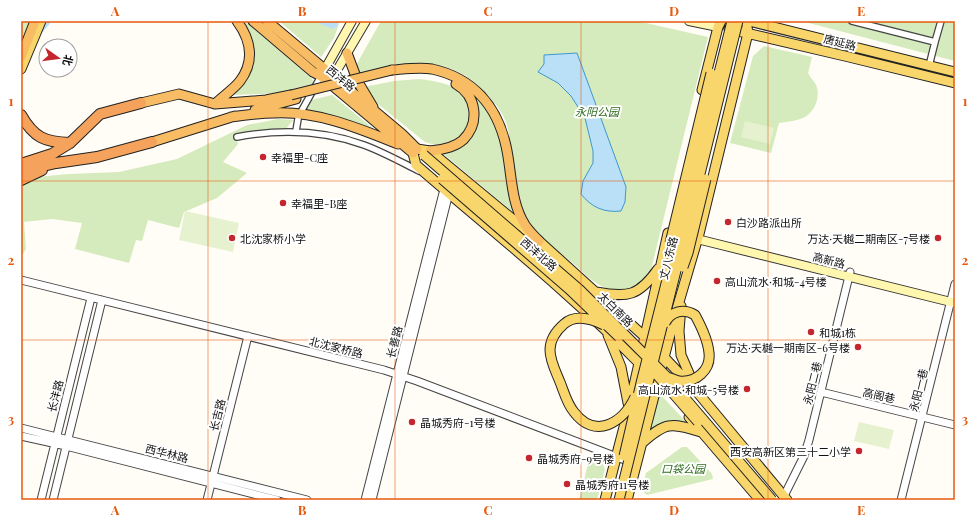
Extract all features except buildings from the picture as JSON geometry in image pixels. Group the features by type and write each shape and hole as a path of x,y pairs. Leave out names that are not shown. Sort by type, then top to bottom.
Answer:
{"highway":[{"path":"21,57 35,21"},
{"path":"215,104 240,82 247,70 250,55 249,45 245,32 237,21"},
{"name":"西沣路","path":"253,21 313,72 323,73 333,77 402,134 418,153"},
{"name":"西沣路","path":"267,21 323,73 418,153"},
{"path":"347,53 358,82 378,115"},
{"path":"21,171 56,162 97,157 152,142 294,97 413,68 431,69 443,72 459,79 478,92 489,104 502,130 516,206 526,227 539,241"},
{"path":"230,117 274,113 311,116 357,127 418,153 442,150 462,141 470,131 474,113 470,96 463,88 438,77 422,74 392,73"},
{"path":"21,164 52,154 70,143 100,114 141,103 180,94 215,104 294,97"},
{"path":"21,115 34,133 47,141 70,143"},
{"path":"21,180 56,162"}],"main road":[{"path":"21,69 41,21"},
{"path":"323,73 352,21"},
{"path":"605,500 629,408 661,264 711,54 720,24 689,21"},
{"name":"丈八东路","path":"619,500 661,333 662,316 732,21"},
{"name":"丈八东路","path":"613,500 641,382 662,316 738,21"},
{"path":"627,500 657,382 698,236 748,33 747,21"},
{"name":"唐延路","path":"747,21 955,72"},
{"path":"333,77 365,22"},
{"name":"唐延路","path":"720,24 748,33 955,84"},
{"path":"662,316 669,250 711,73 711,54"},
{"path":"662,316 688,253 727,91 740,66"},
{"name":"西沣北路","path":"657,382 608,330 416,164 418,153 539,241 646,337 664,357"},
{"name":"太白南路","path":"418,153 569,289 608,330 643,360 765,500"},
{"name":"太白南路","path":"418,153 580,290 667,377 772,500"},
{"name":"高新路","path":"698,236 953,301"},
{"path":"595,292 622,296 641,289 649,282 661,264"},
{"path":"683,289 679,331 681,355 698,393"},
{"path":"661,333 667,320 672,315 678,311 689,311 695,315 699,323 709,354 708,363 705,370 698,377 690,380 679,381 667,377"},
{"path":"629,408 621,367 608,330 595,321 575,319 566,322 557,330 551,341 551,362 570,406 581,420 588,424 600,426 613,424 621,418 632,404 641,382"},
{"path":"664,357 698,393 786,498"},
{"path":"657,382 703,432 760,500"},
{"path":"641,444 655,431 668,426 676,425 703,432"}],"street":[{"path":"852,21 935,42"},
{"path":"930,66 941,21"},
{"path":"302,110 323,73"},
{"path":"296,131 298,119"},
{"path":"237,137 296,131 324,134 347,139 383,152 428,175"},
{"name":"长善路","path":"365,500 400,375 447,191"},
{"name":"永阳二巷","path":"786,498 804,456 809,440 850,274"},
{"name":"北沈家桥路","path":"21,280 400,375 616,458 636,464"},
{"name":"永阳一巷","path":"906,500 953,301 955,284"},
{"name":"长沣路","path":"41,500 91,298"},
{"name":"长沣路","path":"53,500 102,300"},
{"name":"长吉路","path":"207,500 248,336"},
{"name":"长善路","path":"372,500 400,375"},
{"name":"高阁巷","path":"821,392 955,425"},
{"name":"永阳一巷","path":"901,500 925,417"},
{"name":"西华林路","path":"21,428 56,441"},
{"name":"西华林路","path":"21,436 67,443 213,476 307,500"},
{"name":"西华林路","path":"67,443 211,484 277,500"}],"green space":[{"path":"21,21 32,21 21,49"},
{"path":"243,21 245,21 313,80 312,85 281,93 234,95 247,77 253,60 251,42"},
{"path":"279,21 340,21 334,38 321,57"},
{"name":"永阳公园","path":"381,21 637,21 708,37 650,274 636,286 628,290 619,291 607,288 596,283 539,234 527,219 520,203 505,120 500,110 483,90 468,78 439,65 424,64 408,64 358,74 355,67"},
{"path":"801,21 955,21 955,61"},
{"path":"764,46 812,57 808,73 815,83 818,93 814,108 807,116 797,120 779,123 771,153 730,143 753,56"},
{"path":"419,79 446,84 463,92 466,96 470,105 470,117 465,133 459,139 444,145 435,145 425,142 373,100 364,87 394,81"},
{"path":"470,92 489,111 500,131 510,203 513,212 441,152 469,135"},
{"path":"332,95 375,130 335,117 305,110 311,100"},
{"path":"278,119 293,120 286,129 250,132 235,135 238,144 223,162 247,173 217,198 184,212 179,228 148,220 142,241 136,240 129,263 75,249 82,223 52,219 24,222 26,249 21,257 21,186 37,177 119,172 177,159 247,125"},
{"path":"745,121 774,128 770,144 741,137"},
{"path":"185,211 239,223 233,252 179,240"},
{"path":"661,395 687,423 648,434 656,396"},
{"path":"859,422 894,430 889,449 854,441"},
{"name":"口袋公园","path":"682,447 687,447 712,474 713,479 647,495 642,491 646,473"},
{"path":"590,456 602,461 605,469 597,500 579,500"}],"water":[{"path":"577,53 626,187 625,202 621,211 609,211 598,208 585,199 581,194 583,181 593,163 593,151 585,118 571,96 558,83 538,72 544,64 544,55"}],"waterway":[{"path":"21,41 32,36 46,21"},
{"path":"324,21 333,24"}],"place":[{"name":"幸福里-C座","path":"263,157"},
{"name":"幸福里-B座","path":"283,203"},
{"name":"白沙路派出所","path":"728,222"},
{"name":"北沈家桥小学","path":"232,238"},
{"name":"万达·天樾二期南区-7号楼","path":"938,238"},
{"name":"高山流水·和城-4号楼","path":"717,281"},
{"name":"和城1栋","path":"811,332"},
{"name":"万达·天樾一期南区-6号楼","path":"858,347"},
{"name":"高山流水·和城-5号楼","path":"747,389"},
{"name":"晶城秀府-1号楼","path":"412,422"},
{"name":"西安高新区第三十二小学","path":"859,451"},
{"name":"晶城秀府-9号楼","path":"529,458"},
{"name":"晶城秀府11号楼","path":"567,484"}]}
